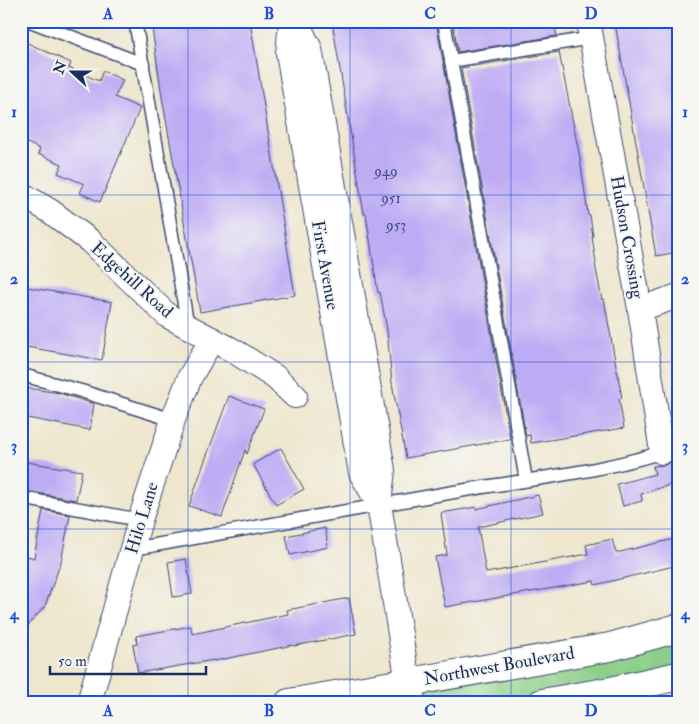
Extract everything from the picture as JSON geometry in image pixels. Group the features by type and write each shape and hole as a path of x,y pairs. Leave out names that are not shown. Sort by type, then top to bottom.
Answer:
{"main road":[{"name":"Northwest Boulevard","path":"289,703 410,693 610,647 678,628"},
{"path":"542,703 608,697 678,676"}],"street":[{"name":"First Avenue","path":"291,21 288,54 360,473 379,504"},
{"name":"First Avenue","path":"296,21 310,49 383,470 379,504 410,693"},
{"name":"Hudson Crossing","path":"591,30 640,309 670,450"},
{"name":"Edgehill Road","path":"21,194 50,211 90,241 168,316 234,351 275,377 295,396"},
{"path":"640,309 678,296"},
{"name":"Hilo Lane","path":"89,703 140,520 173,420 190,377 212,339"}],"lane":[{"path":"30,21 143,64"},
{"path":"135,21 188,327"},
{"path":"444,21 526,480"},
{"path":"451,61 591,30"},
{"path":"21,379 26,376 173,420"},
{"path":"133,549 379,504 604,467 670,450"},
{"path":"21,498 140,520"}],"green space":[{"path":"678,628 678,676 543,703 289,703"}],"building":[{"path":"151,21 250,21 295,295 200,312 162,97"},
{"path":"332,21 436,21 510,439 406,458 392,383 387,330 380,292 378,293"},
{"path":"463,21 554,21 557,36 458,52 453,23"},
{"path":"625,21 673,21 678,47 678,252 656,256 615,23"},
{"path":"21,40 71,63 69,68 99,81 103,71 123,80 115,97 140,108 100,202 80,193 84,184 58,173 62,164 38,154 40,149 21,140"},
{"path":"559,52 580,158 588,215 590,215 595,264 602,300 604,299 622,398 619,399 624,428 531,443 530,435 526,436 461,68"},
{"path":"21,286 112,302 102,360 21,346"},
{"path":"27,388 59,393 94,404 90,430 22,417"},
{"path":"229,396 264,409 247,454 245,450 222,517 189,506"},
{"path":"281,448 304,489 276,505 253,464"},
{"path":"678,458 678,482 641,494 642,501 623,506 617,484 655,474 653,466 665,465"},
{"path":"21,461 82,471 76,500 21,490"},
{"path":"538,495 543,513 478,527 486,573 588,554 586,545 612,539 616,553 678,538 678,565 595,585 594,581 445,607 435,557 447,555 441,513 476,507 476,509"},
{"path":"43,510 70,515 61,562 45,606 21,634 21,554 34,558"},
{"path":"325,528 328,547 290,555 286,536"},
{"path":"186,559 192,594 173,597 168,562"},
{"path":"349,598 356,634 214,661 138,673 133,645 137,644 136,636 191,626 192,634 288,614 287,610"}]}
